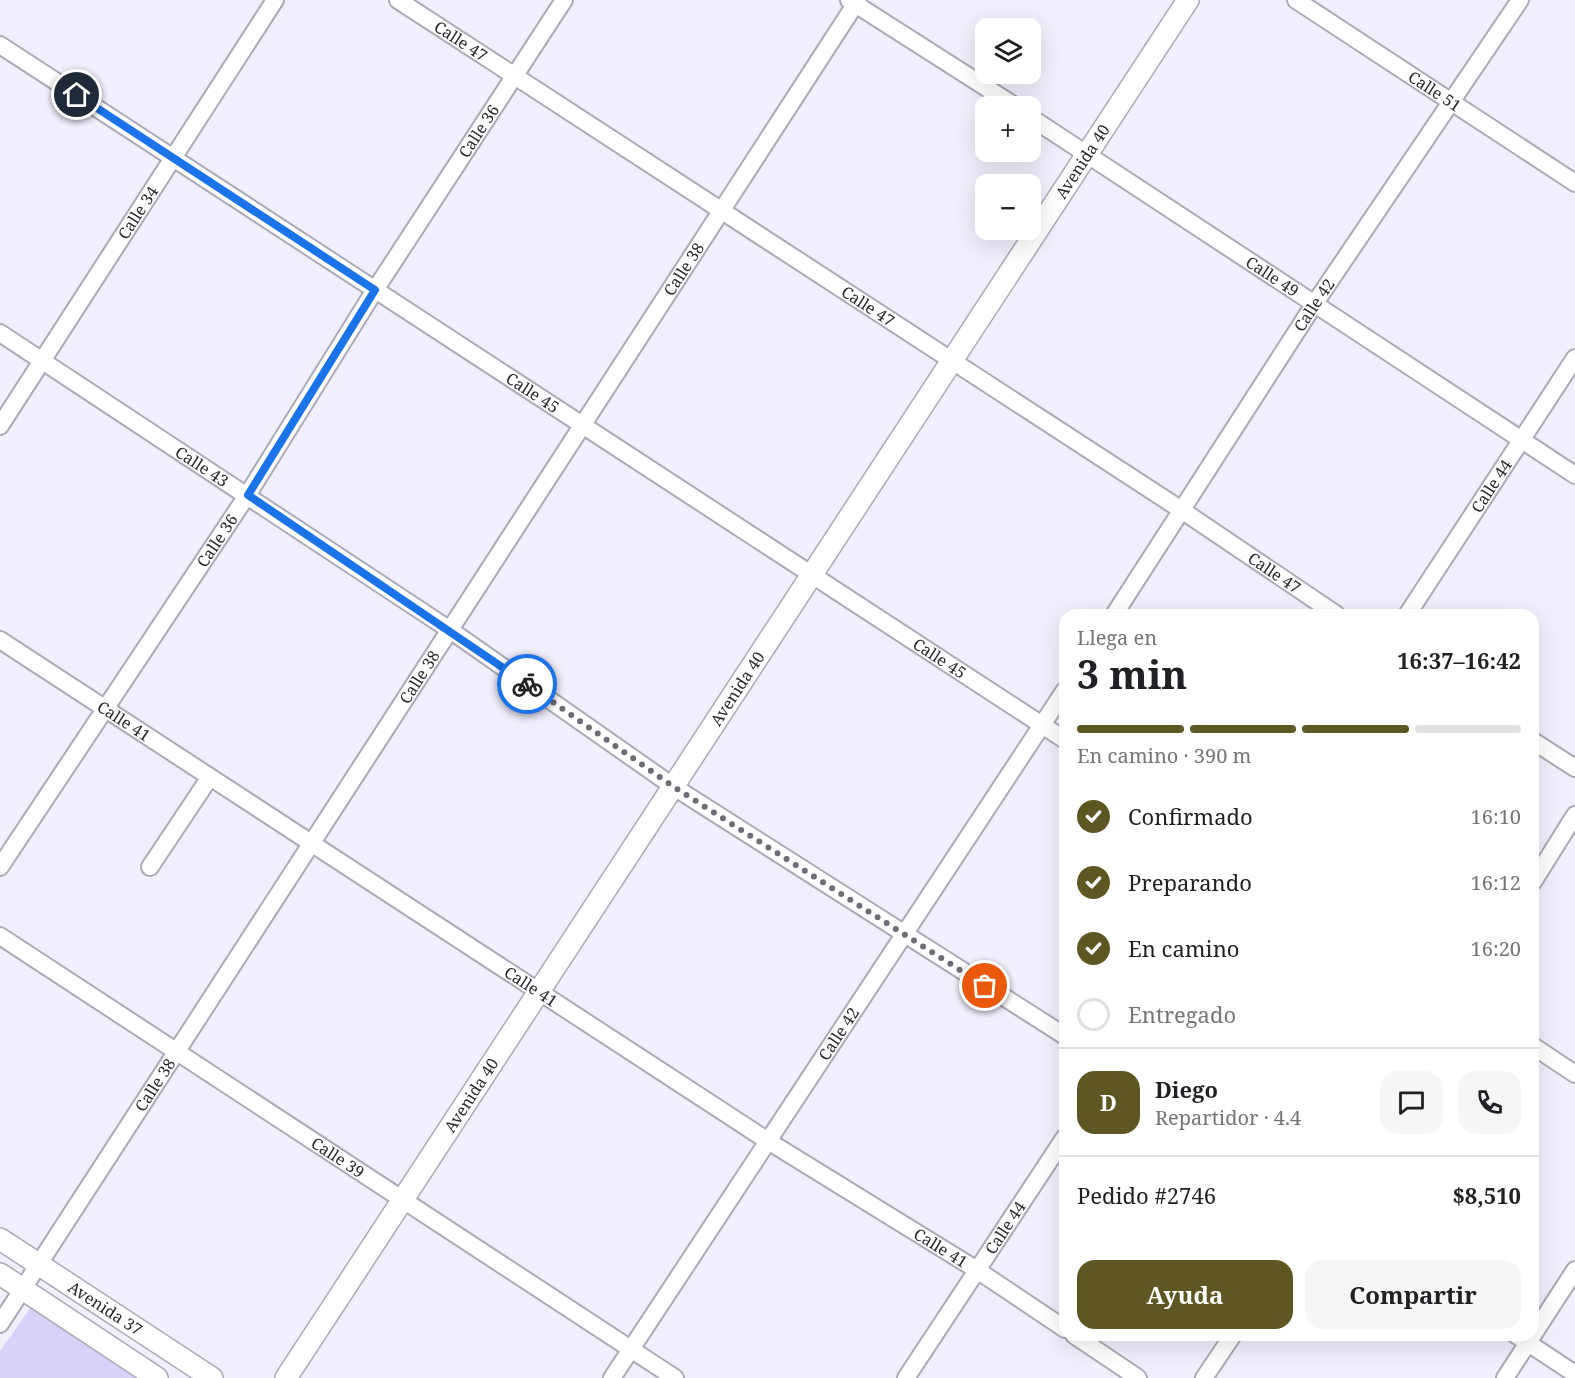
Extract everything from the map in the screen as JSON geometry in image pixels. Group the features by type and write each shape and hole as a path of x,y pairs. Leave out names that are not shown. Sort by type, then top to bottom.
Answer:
{"main road":[{"name":"Avenida 40","path":"286,1378 1188,0"},
{"name":"Avenida 37","path":"0,1239 212,1378"},
{"name":"Avenida 37","path":"0,1274 157,1378"}],"street":[{"name":"Calle 34","path":"0,426 274,0"},
{"name":"Calle 47","path":"398,0 1183,511 1327,609"},
{"name":"Calle 36","path":"0,867 104,707 248,495 375,290 564,0"},
{"name":"Calle 51","path":"1296,0 1575,183"},
{"name":"Calle 42","path":"1118,609 1315,303 1520,0"},
{"path":"854,1 1000,96"},
{"name":"Calle 38","path":"0,1324 722,211 854,1"},
{"name":"Calle 45","path":"0,45 1059,736"},
{"name":"Calle 49","path":"1041,124 1575,475"},
{"name":"Calle 43","path":"0,333 450,630 674,787 1059,1032"},
{"name":"Calle 44","path":"1411,609 1575,358"},
{"name":"Calle 41","path":"0,640 768,1141 977,1270 1059,1325"},
{"name":"Calle 42","path":"612,1378 906,935 1059,699"},
{"path":"1539,745 1575,768"},
{"path":"150,867 210,777"},
{"path":"1539,872 1575,815"},
{"name":"Calle 39","path":"0,936 675,1378"},
{"path":"1539,1050 1575,1074"},
{"name":"Calle 44","path":"906,1378 1059,1146"},
{"path":"1539,1317 1575,1270"},
{"path":"1083,1341 1138,1378"},
{"path":"1204,1378 1229,1341"},
{"path":"1505,1378 1521,1341"},
{"path":"1525,1341 1575,1374"}],"shaded area":[{"path":"31,1307 137,1378 0,1378 0,1351"}],"way so far":[{"path":"527,684 674,787 985,986"}],"route":[{"path":"77,95 375,290 248,495 527,684"}]}
